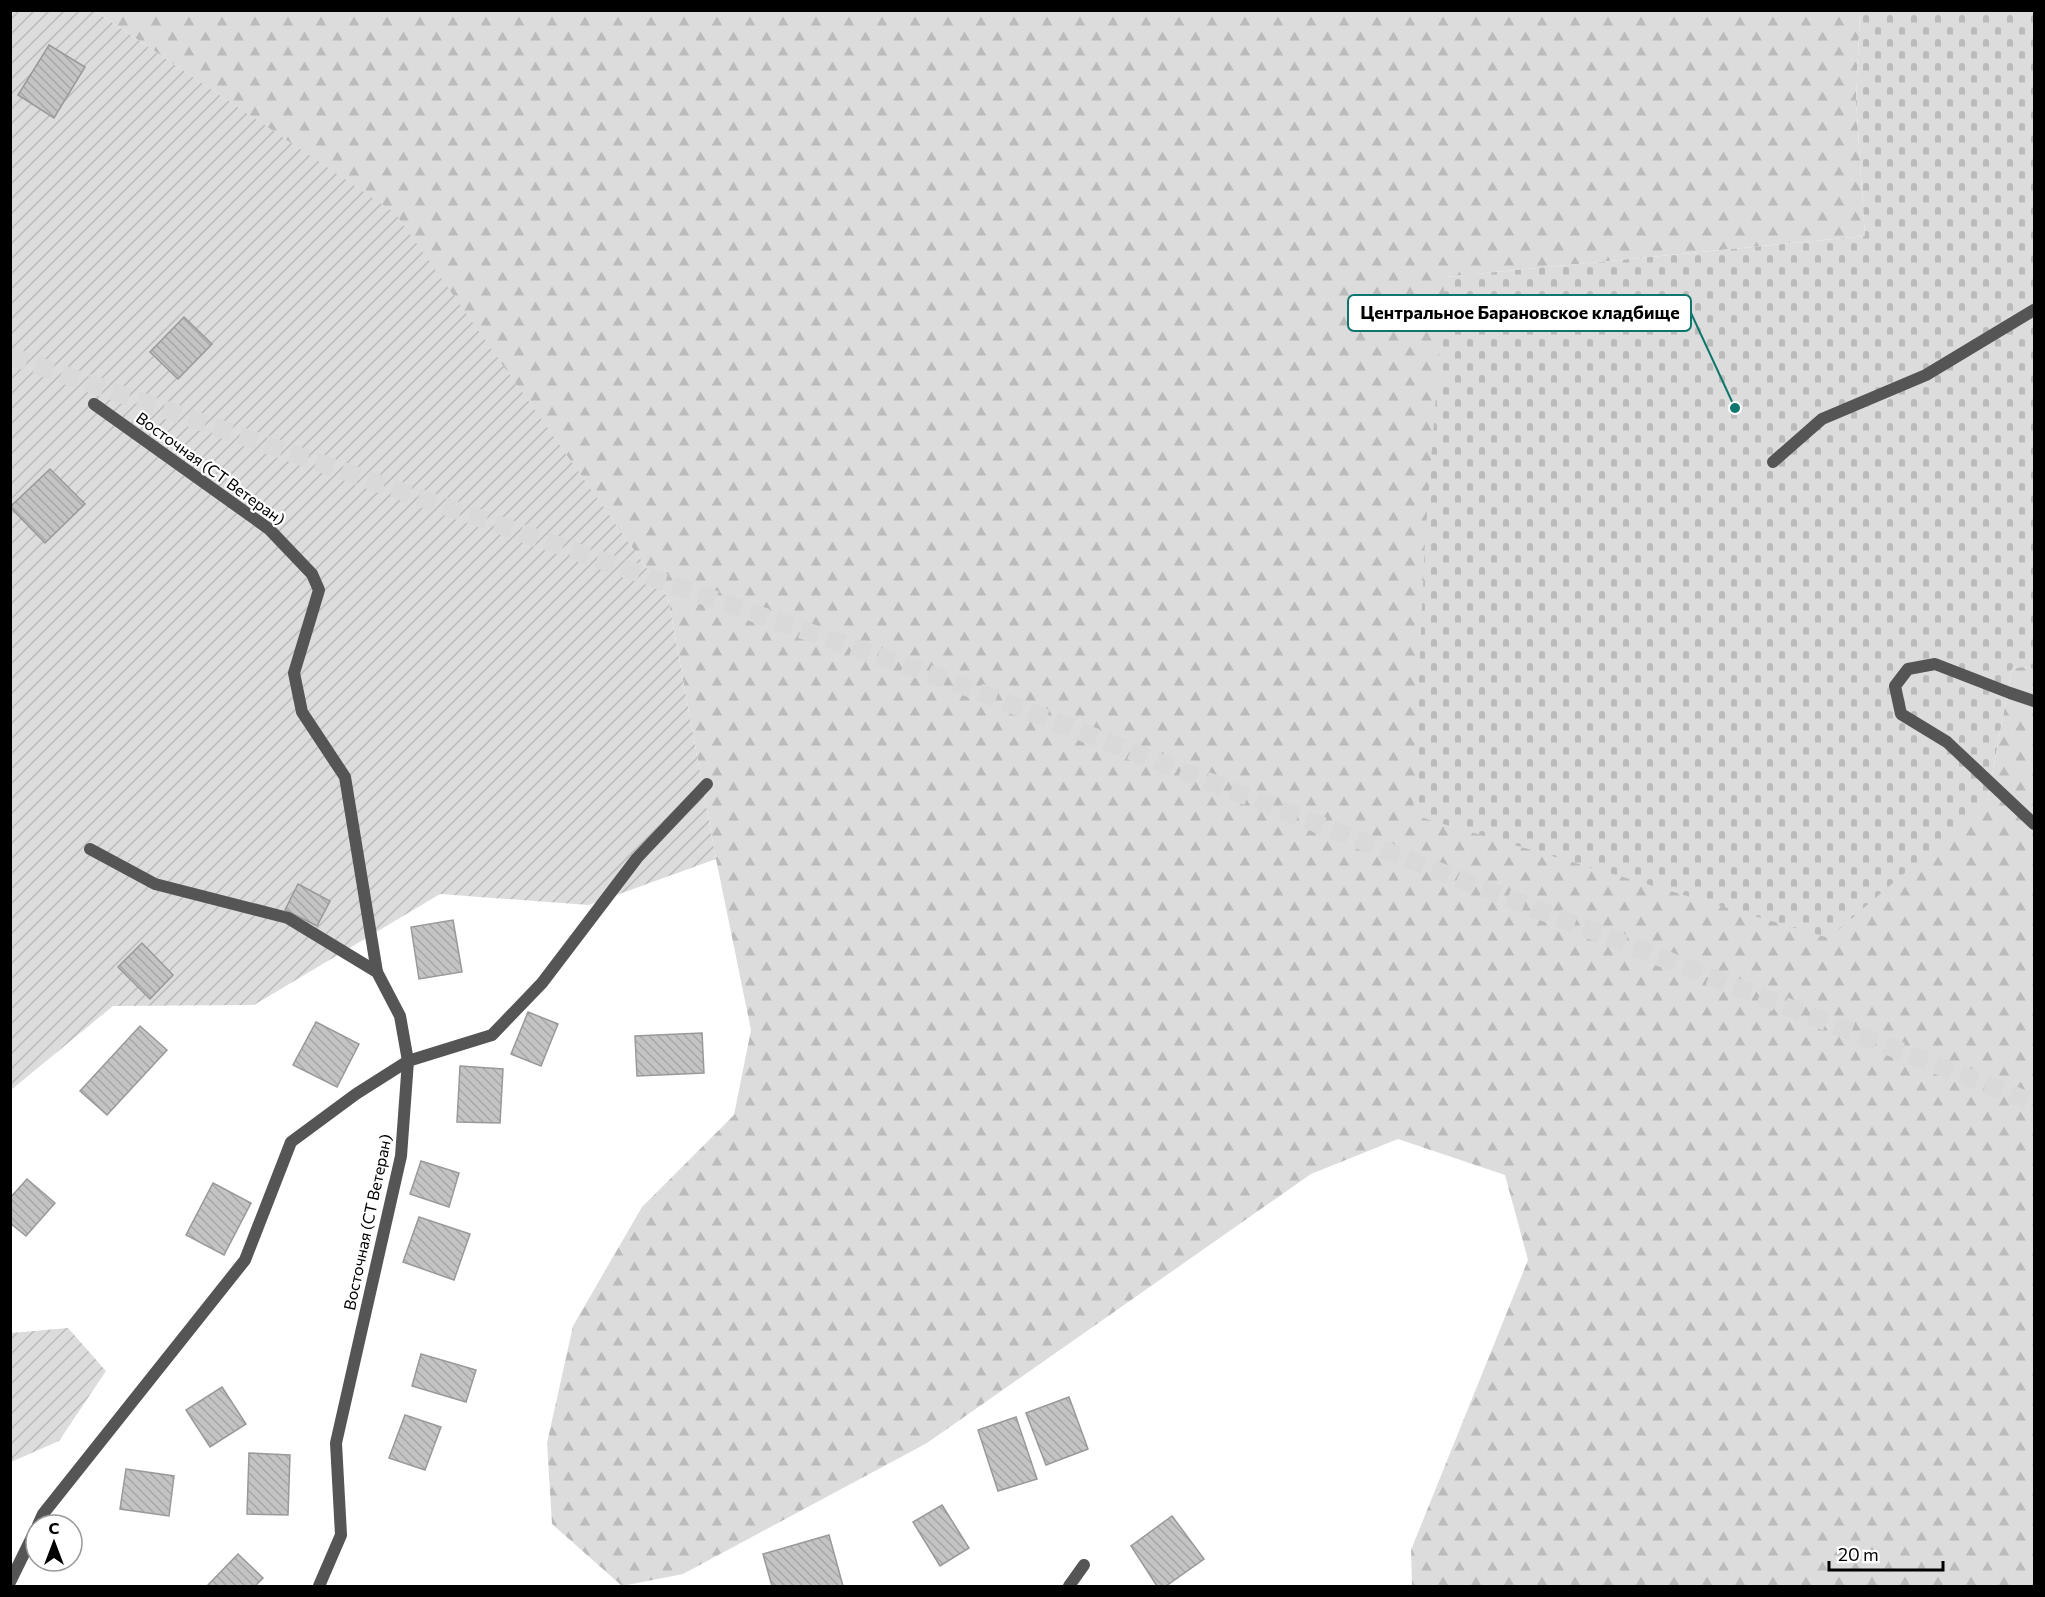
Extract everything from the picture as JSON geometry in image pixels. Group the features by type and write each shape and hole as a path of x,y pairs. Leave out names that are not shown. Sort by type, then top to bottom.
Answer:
{"street":[{"path":"1773,462 1822,419 1926,375 2034,310"},
{"name":"Восточная (СТ Ветеран)","path":"94,404 269,529 312,574 319,590 294,672 302,712 345,777 376,972 400,1016 408,1061 401,1156 336,1443 341,1535 320,1587"},
{"path":"2034,701 1935,664 1908,669 1895,686 1901,714 1947,742 2034,824"},
{"path":"44,1513 245,1260 291,1142 356,1094 408,1061 492,1035 542,983 637,858 707,784"},
{"path":"90,849 155,884 288,918 376,972"},
{"path":"10,1582 24,1553"},
{"path":"1069,1587 1084,1565"}],"green space":[{"path":"11,11 95,11 395,213 668,598 716,859 589,905 440,894 254,1005 113,1006 11,1090"},
{"path":"95,11 1860,11 1856,101 1865,236 1445,277 1987,802 2012,668 2034,669 2034,1586 1412,1586 1411,1550 1528,1260 1505,1175 1398,1139 1311,1174 927,1443 683,1574 622,1586 552,1524 547,1443 573,1326 642,1207 734,1115 751,1030 716,859 668,598 394,213"},
{"path":"1860,11 2034,11 2034,669 2012,668 1987,802 1829,938 1413,815 1425,540 1445,277 1865,236 1856,101"},
{"path":"68,1328 106,1371 59,1441 11,1462 11,1333"}],"building":[{"path":"49,45 85,67 54,118 18,95"},
{"path":"184,317 212,344 178,379 150,352"},
{"path":"50,469 85,504 45,543 10,507"},
{"path":"298,884 330,901 317,926 285,910"},
{"path":"453,920 462,972 419,979 411,927"},
{"path":"142,943 173,975 150,999 118,967"},
{"path":"528,1012 558,1024 541,1066 511,1054"},
{"path":"316,1022 359,1044 337,1087 293,1065"},
{"path":"140,1026 167,1050 107,1115 80,1091"},
{"path":"702,1033 704,1073 637,1076 635,1036"},
{"path":"460,1066 503,1069 500,1123 457,1122"},
{"path":"421,1161 459,1173 449,1207 410,1194"},
{"path":"27,1179 55,1203 26,1236 10,1223 10,1198"},
{"path":"213,1183 251,1203 224,1255 186,1235"},
{"path":"419,1217 470,1234 454,1280 403,1262"},
{"path":"421,1354 476,1370 466,1402 412,1386"},
{"path":"222,1387 246,1424 210,1447 186,1410"},
{"path":"1069,1397 1088,1449 1046,1465 1026,1413"},
{"path":"405,1415 441,1427 425,1470 389,1458"},
{"path":"1016,1417 1037,1479 998,1491 978,1430"},
{"path":"249,1453 290,1455 288,1515 247,1514"},
{"path":"126,1469 174,1476 169,1516 120,1509"},
{"path":"942,1505 969,1548 940,1566 913,1522"},
{"path":"1172,1516 1204,1559 1166,1586 1157,1586 1131,1546"},
{"path":"829,1535 843,1586 772,1586 763,1554"},
{"path":"238,1554 263,1578 255,1586 207,1586"}],"tunnel":[{"path":"10,356 956,683 2034,1103"}],"place":[{"name":"Центральное Барановское кладбище","path":"1735,408"}]}
